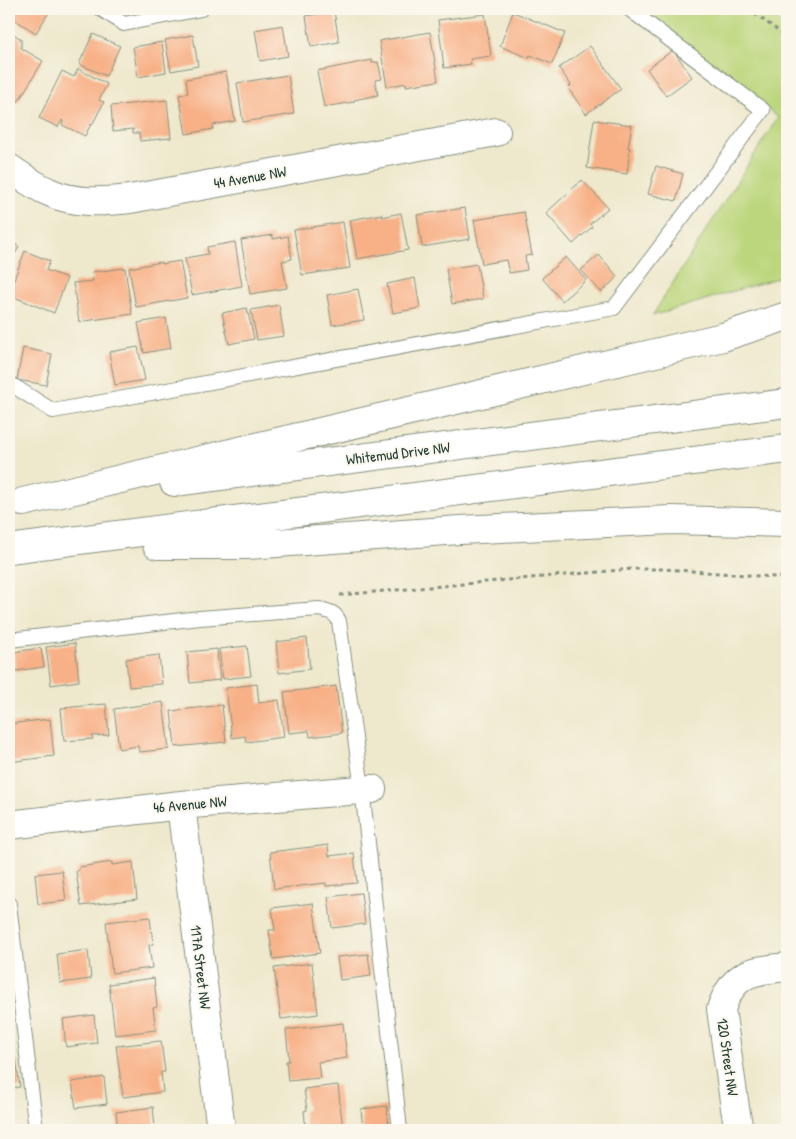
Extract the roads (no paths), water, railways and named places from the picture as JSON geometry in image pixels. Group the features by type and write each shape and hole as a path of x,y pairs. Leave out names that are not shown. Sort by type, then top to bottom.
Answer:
{"main road":[{"name":"44 Avenue NW","path":"9,168 51,193 77,200 106,202 496,132"},
{"path":"16,502 724,337 787,316"},
{"name":"Whitemud Drive NW","path":"16,502 787,403"},
{"path":"9,550 787,449"},
{"path":"38,546 248,545 460,530 671,520 787,523"},
{"name":"46 Avenue NW","path":"9,825 180,805 367,789"},
{"name":"117A Street NW","path":"180,805 221,1130"},
{"name":"120 Street NW","path":"739,1130 734,1108 721,1009 732,985 744,976 757,971 787,967"}],"lane":[{"path":"100,9 124,24 201,9"},
{"path":"9,383 54,411 614,308 763,110 629,9"},
{"path":"9,640 200,618 319,609 332,612 337,616 340,620 367,789 400,1130"},
{"path":"9,904 36,1130"}]}
